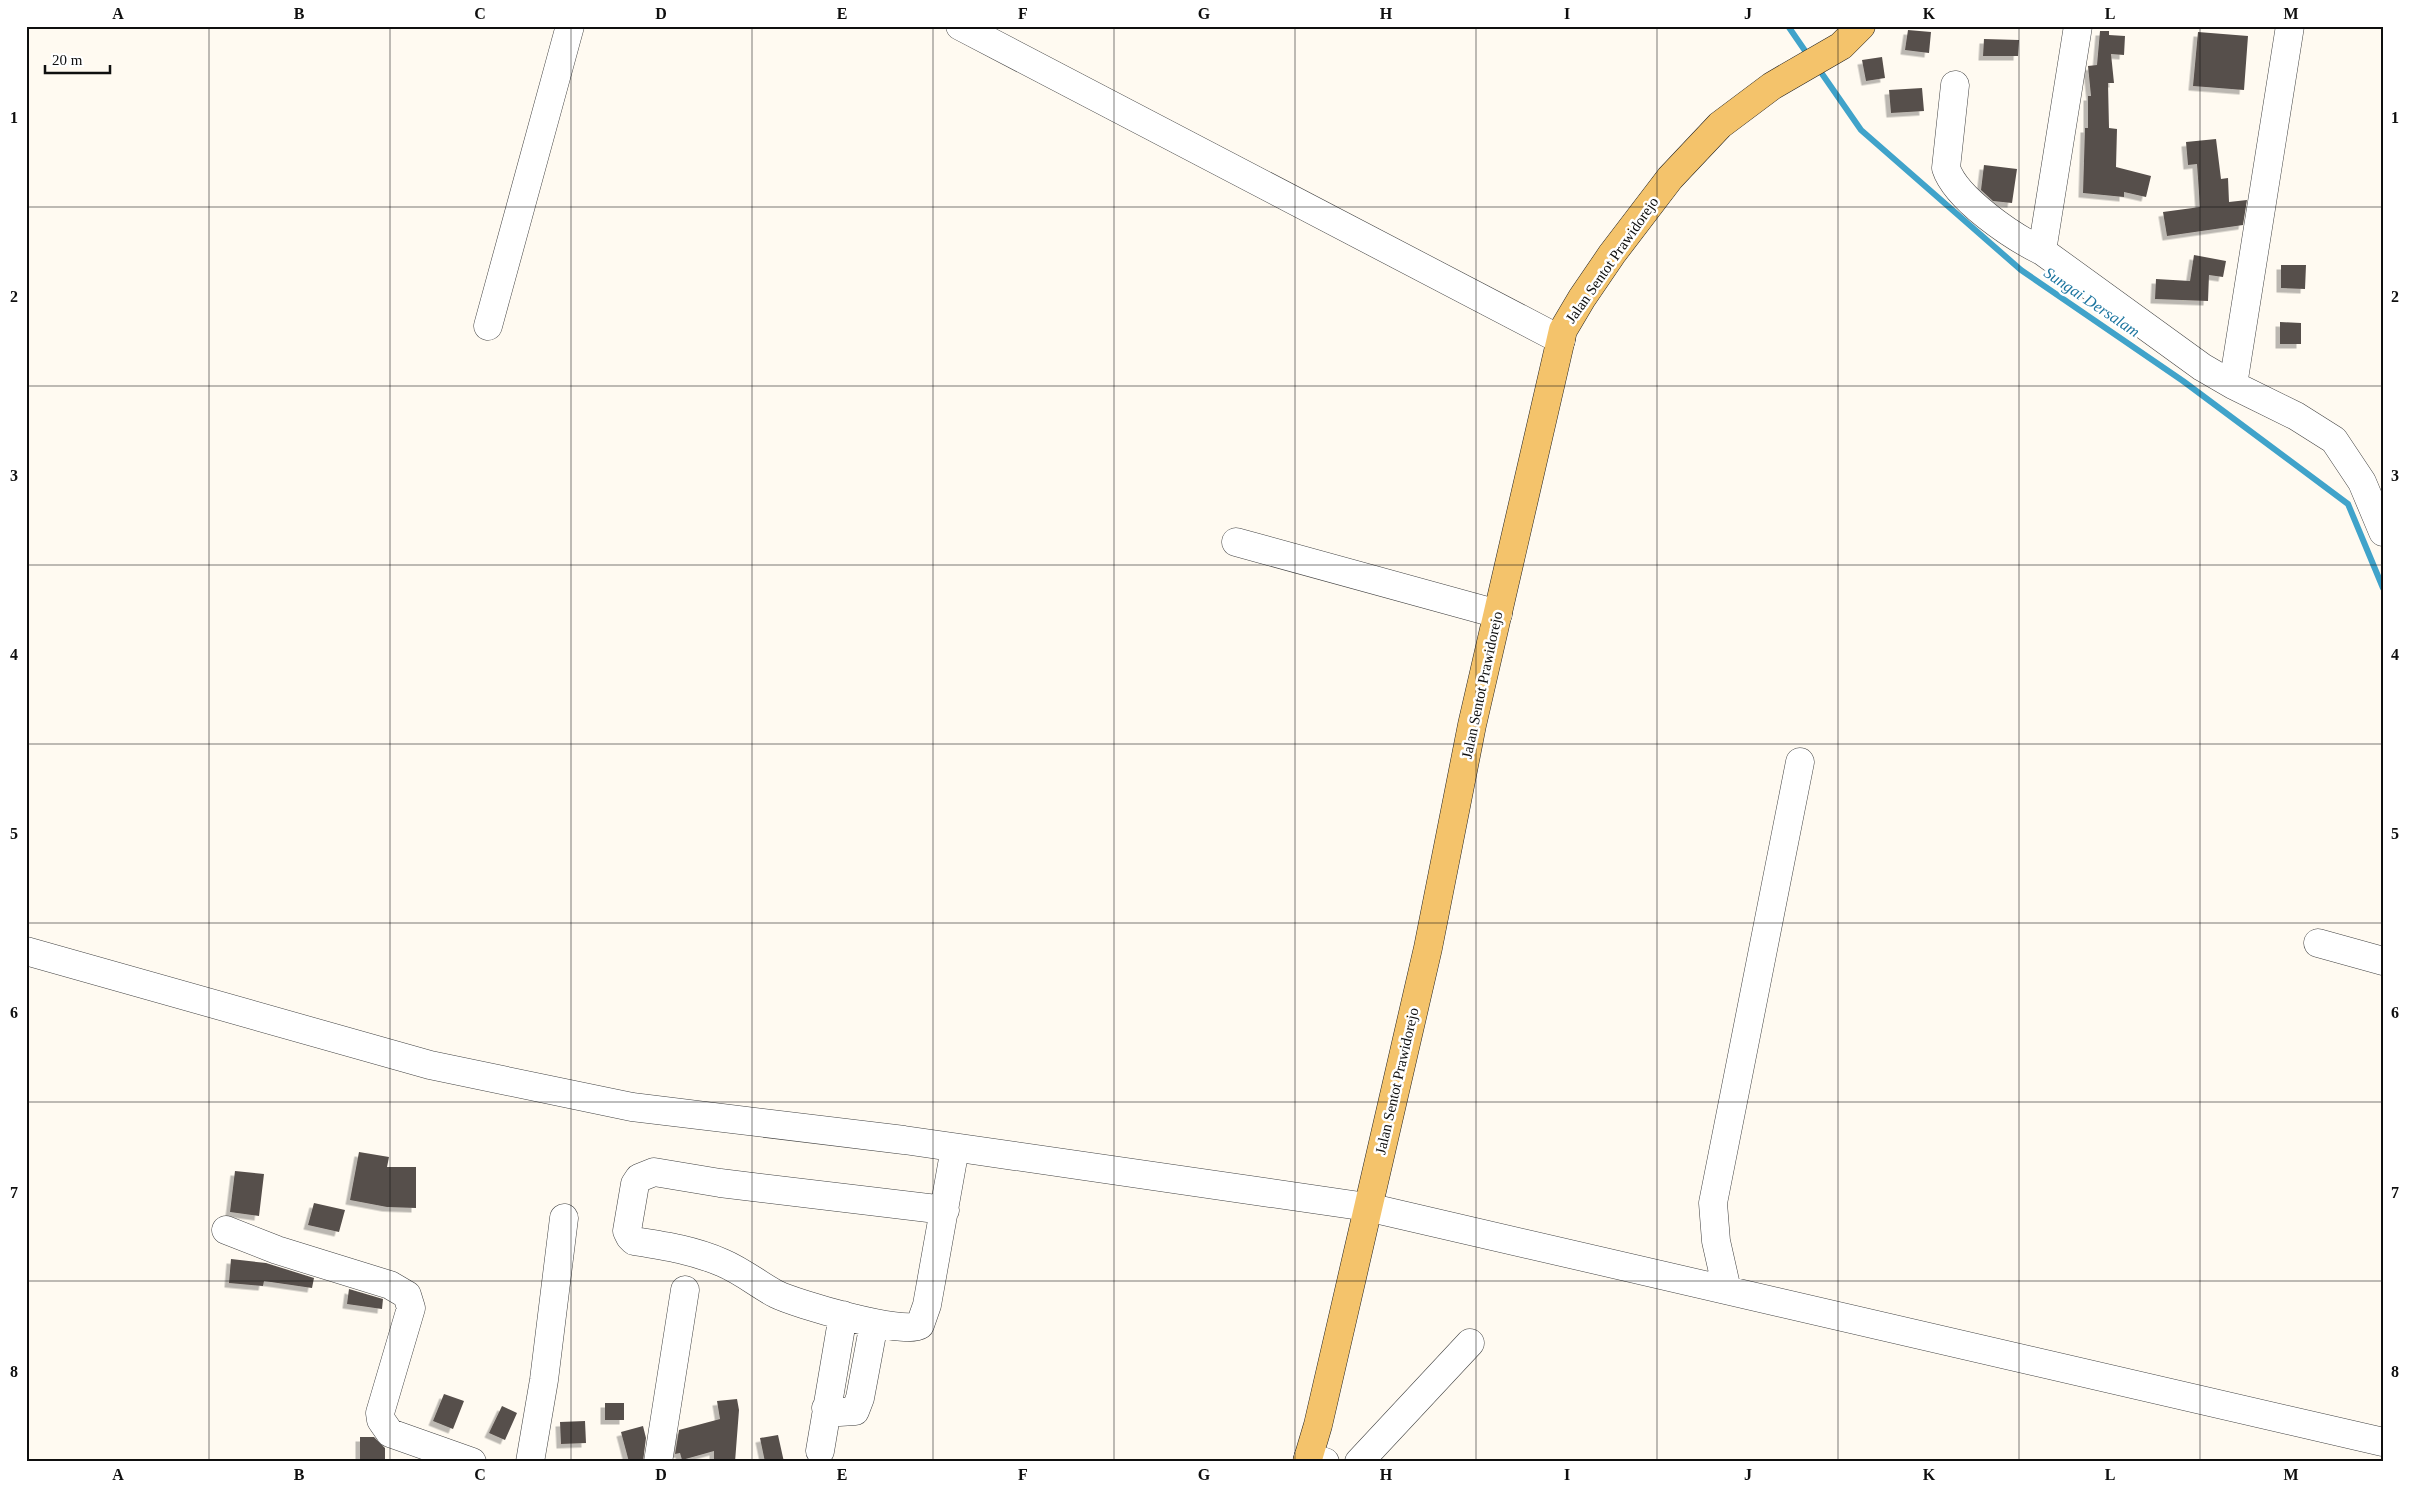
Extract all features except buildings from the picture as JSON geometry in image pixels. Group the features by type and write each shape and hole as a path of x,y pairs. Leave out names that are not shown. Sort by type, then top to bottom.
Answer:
{"main road":[{"name":"Jalan Sentot Prawidorejo","path":"1313,1461 1318,1425 1428,948 1472,725 1563,330 1582,298 1670,178 1720,125 1772,86 1841,46 1861,26"}],"street":[{"path":"488,326 570,26"},
{"path":"960,26 1560,340"},
{"path":"2042,251 2078,26"},
{"path":"2233,385 2290,26"},
{"path":"1955,85 1946,168 1948,177 1978,208 2016,238 2042,251 2202,367 2233,385 2296,416 2334,440 2362,482 2383,532"},
{"path":"1236,542 1498,614"},
{"path":"1728,1290 1716,1241 1714,1203 1800,762"},
{"path":"2318,943 2383,961"},
{"path":"26,951 430,1065 632,1107 955,1148 1367,1207 2383,1442"},
{"path":"945,1210 720,1183 654,1172 639,1178 635,1184 627,1231 634,1241 682,1248 726,1264 778,1295 874,1323 914,1329 920,1325 927,1305 945,1210 955,1148"},
{"path":"530,1462 544,1380 564,1218"},
{"path":"226,1230 277,1250 390,1285 407,1295 411,1308 380,1413 381,1420 390,1433 460,1460"},
{"path":"658,1462 685,1290"},
{"path":"820,1451 843,1315"},
{"path":"826,1408 839,1412 855,1411 860,1398 874,1323"},
{"path":"1359,1462 1470,1343"}],"waterway":[{"name":"Sungai Dersalam","path":"1788,26 1810,58"},
{"name":"Sungai Dersalam","path":"1818,68 1861,130 2021,270 2183,381 2348,504 2383,588"}]}
